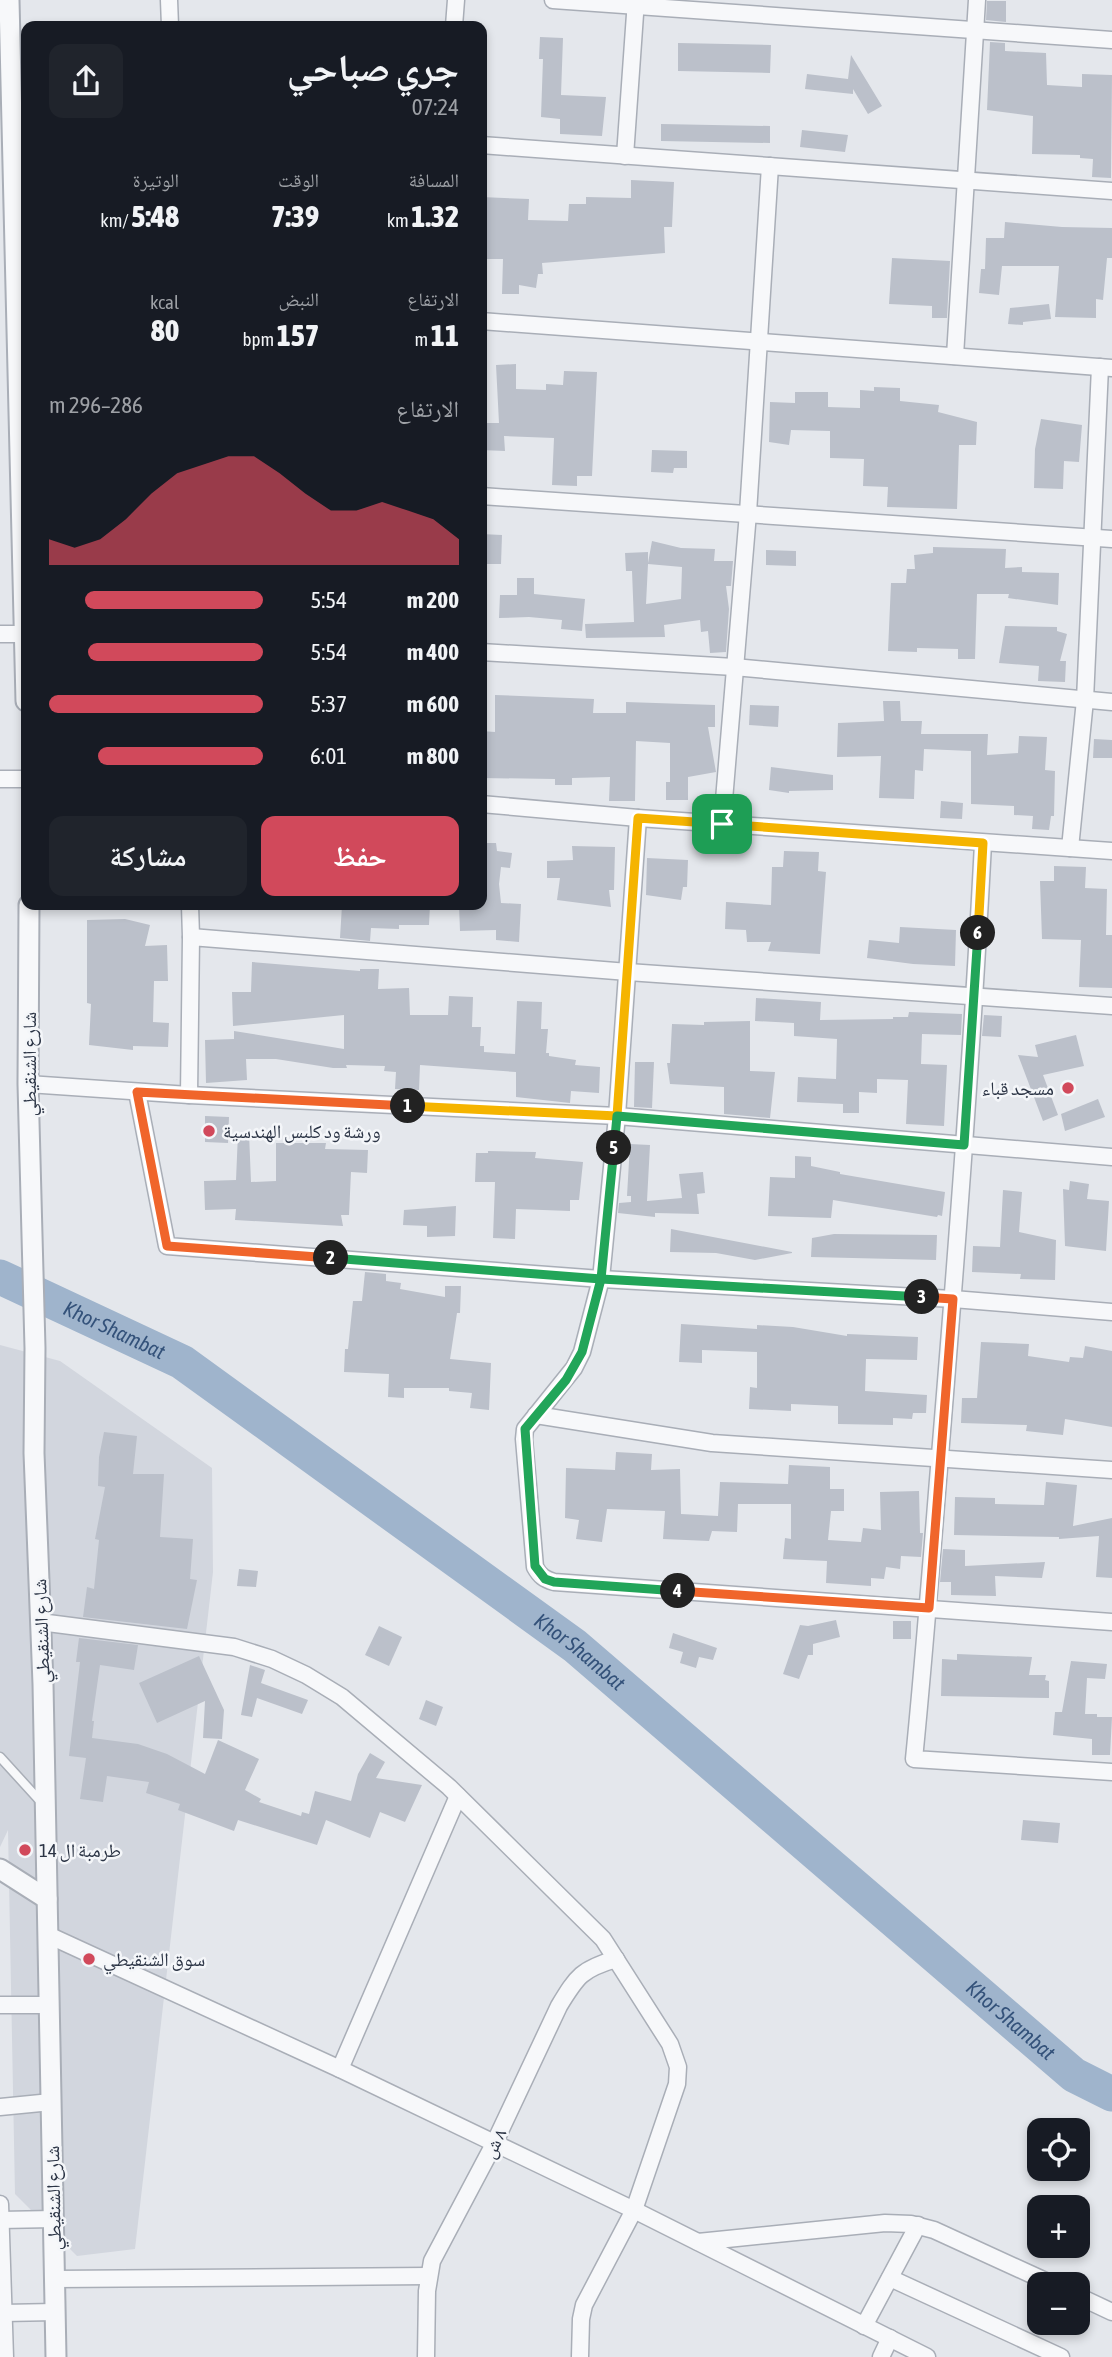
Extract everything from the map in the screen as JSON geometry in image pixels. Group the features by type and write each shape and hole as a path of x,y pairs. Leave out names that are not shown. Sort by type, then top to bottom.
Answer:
{"street":[{"path":"9,0 5,54 21,285"},
{"path":"169,0 170,21"},
{"path":"454,21 456,0"},
{"path":"553,0 635,3 1112,40"},
{"path":"955,356 977,0"},
{"path":"625,156 635,3"},
{"path":"487,145 1112,191"},
{"path":"722,824 748,513 770,166"},
{"path":"487,321 1106,367 1092,538 1085,700 1070,848"},
{"path":"487,496 1112,539"},
{"path":"0,634 21,634"},
{"path":"487,652 734,667 1112,702"},
{"path":"0,779 21,779"},
{"path":"487,805 638,818 1112,851"},
{"path":"638,818 617,1116 601,1279 582,1352 566,1380 525,1429 535,1566 545,1579 554,1582 1112,1622"},
{"path":"983,843 953,1299 929,1608 914,1759 1112,1772"},
{"name":"شارع الشنقيطي","path":"29,910 28,1084 35,1348 34,1453 45,1807 56,2357"},
{"path":"189,1095 190,910"},
{"path":"191,937 628,972 1112,1006"},
{"path":"28,1084 189,1095 617,1116 1112,1157"},
{"path":"137,1092 167,1246 601,1279 953,1299 1112,1312"},
{"path":"536,1415 712,1443 1112,1469"},
{"path":"40,1622 234,1647 272,1659 306,1675 342,1697 458,1796 603,1938 670,2044 678,2067 677,2084 634,2210 584,2305 580,2357"},
{"path":"340,2069 458,1796"},
{"path":"0,1869 47,1899"},
{"path":"48,1935 340,2069 634,2210 927,2357"},
{"name":"٨ ش","path":"426,2357 428,2276 432,2261 494,2144 559,2006 581,1975 592,1966 616,1959"},
{"path":"0,2005 49,2005"},
{"path":"0,2107 51,2102"},
{"path":"0,2204 5,2357"},
{"path":"0,2220 54,2219"},
{"path":"698,2242 885,2223 918,2225 1027,2273"},
{"path":"864,2326 918,2225"},
{"path":"55,2279 428,2276"},
{"path":"890,2278 1061,2357"},
{"path":"1090,2302 1112,2312"},
{"path":"3,2313 55,2312"},
{"path":"881,2357 890,2339"}],"lane":[{"path":"0,1757 45,1807"}],"shaded area":[{"name":"سوق الشنقيطي","path":"0,1345 60,1361 212,1468 213,1572 135,2249 77,2256 15,2194 8,1830 0,1847"}],"building":[{"path":"987,1 1006,1 1006,22 986,20"},
{"path":"540,37 563,38 561,95 606,97 602,136 560,134 560,119 541,117 543,59 539,59"},
{"path":"990,42 1005,43 1005,51 1046,53 1047,85 1082,87 1082,74 1112,75 1111,178 1092,177 1093,159 1080,158 1080,155 1032,154 1033,116 987,110"},
{"path":"678,43 771,45 770,73 678,71"},
{"path":"851,55 882,106 868,114 853,89 853,94 805,89 807,74 848,79"},
{"path":"661,124 770,126 770,143 661,141"},
{"path":"802,130 848,135 845,152 800,147"},
{"path":"631,180 674,182 672,227 664,227 665,253 542,263 543,274 538,274 536,288 519,285 519,294 502,294 503,259 487,259 487,197 529,199 528,220 568,221 569,204 586,204 586,197 631,198"},
{"path":"1005,222 1112,228 1112,258 1107,258 1103,300 1096,299 1096,318 1055,317 1059,266 1002,266 999,295 979,293 981,269 985,269 986,238 1004,238"},
{"path":"892,258 950,261 947,318 932,318 932,306 889,304"},
{"path":"1049,304 1051,319 1023,322 1023,325 1008,324 1010,308"},
{"path":"516,364 516,389 546,390 546,384 563,385 564,371 597,372 592,476 577,476 577,486 552,485 554,438 504,436 505,451 487,450 487,423 499,423 496,365"},
{"path":"874,387 900,388 900,401 939,405 938,412 977,422 976,445 959,445 957,509 887,507 888,487 863,486 864,459 830,458 830,431 791,430 789,445 769,442 770,402 795,403 795,392 828,392 828,407 860,408 860,390 874,391"},
{"path":"1041,419 1082,425 1079,462 1064,461 1063,489 1034,488 1035,449"},
{"path":"652,450 687,451 687,468 674,468 673,473 651,472"},
{"path":"487,534 502,535 501,564 487,564"},
{"path":"652,541 681,548 715,549 714,561 733,561 731,586 726,586 729,609 726,652 710,653 708,631 701,632 700,620 664,625 665,637 586,638 585,624 634,622 632,571 626,571 625,553 648,552 648,563","holes":["648,564 682,567 681,599 646,604"]},
{"path":"933,547 1006,549 1005,568 1022,567 1022,572 1059,573 1058,605 1008,598 1009,594 977,594 975,659 958,659 958,649 917,648 917,652 888,651 891,583 906,583 907,569 915,569 914,555 933,553"},
{"path":"766,550 796,551 796,566 766,565"},
{"path":"517,578 534,578 534,594 585,599 582,631 561,629 562,620 499,618 500,595 517,595"},
{"path":"1005,626 1057,627 1057,631 1067,634 1060,661 1066,661 1065,682 1038,681 1039,666 999,663"},
{"path":"495,695 594,699 593,713 626,713 626,702 715,705 715,727 708,727 716,772 688,777 688,800 666,800 666,782 670,782 670,743 636,741 635,801 609,801 610,777 572,778 572,785 555,785 555,779 487,778 487,731 495,732"},
{"path":"883,701 900,701 901,721 922,721 921,734 988,734 987,755 1018,753 1019,736 1047,737 1045,770 1055,771 1054,816 1051,816 1049,830 1032,829 1033,816 1014,815 1014,806 971,804 971,751 924,749 923,771 915,770 914,799 879,798 881,756 837,757 838,723 884,721"},
{"path":"750,705 779,706 778,727 749,725"},
{"path":"1094,739 1112,740 1112,758 1093,758"},
{"path":"771,767 833,775 833,790 789,793 769,790"},
{"path":"941,801 963,803 962,819 940,818"},
{"path":"487,843 496,843 497,851 512,853 510,868 501,867 499,884 501,903 521,904 519,942 496,940 496,930 460,931 459,910 487,910"},
{"path":"572,846 615,847 614,890 609,890 611,907 557,900 560,878 547,878 547,861 573,860"},
{"path":"784,851 819,852 818,871 826,872 820,954 768,951 771,942 747,942 746,930 725,929 726,902 771,905 772,867 783,867"},
{"path":"647,858 688,860 687,887 683,887 681,900 646,895"},
{"path":"1054,866 1086,867 1085,888 1107,889 1106,935 1112,935 1112,988 1079,987 1081,940 1042,939 1040,881 1054,881"},
{"path":"342,910 430,910 429,925 399,925 399,929 371,928 370,941 340,938"},
{"path":"125,919 150,925 145,946 167,945 168,981 154,981 153,1022 169,1023 168,1047 133,1046 133,1050 89,1045 91,1004 87,1003 87,920"},
{"path":"900,927 956,930 955,966 867,958 869,940 899,943"},
{"path":"252,962 360,971 379,969 378,989 409,988 410,1015 448,1015 449,996 473,997 472,1027 481,1027 480,1046 484,1046 484,1052 515,1054 517,1001 542,1002 541,1029 548,1029 546,1053 549,1053 549,1056 576,1060 575,1065 600,1067 599,1093 571,1091 570,1103 516,1097 516,1072 420,1065 419,1090 395,1089 396,1072 384,1071 385,1066 346,1065 347,1068 333,1068 276,1059 246,1059 247,1080 206,1083 205,1040 234,1039 234,1031 344,1049 344,1015 233,1026 232,992 251,992"},
{"path":"756,998 821,1002 820,1020 893,1019 908,1017 909,1012 962,1014 961,1035 922,1034 921,1064 947,1065 944,1126 906,1124 908,1080 877,1079 877,1093 859,1092 859,1113 843,1113 843,1104 797,1102 798,1077 836,1079 837,1039 794,1036 794,1023 755,1021"},
{"path":"984,1015 1002,1016 1001,1037 982,1036"},
{"path":"750,1021 750,1071 775,1072 770,1118 724,1114 724,1087 670,1084 667,1063 670,1063 672,1024 704,1025 704,1022"},
{"path":"1076,1035 1084,1066 1043,1075 1058,1115 1043,1121 1018,1055 1038,1057 1035,1045"},
{"path":"635,1062 654,1062 652,1108 634,1107"},
{"path":"1098,1099 1105,1117 1065,1131 1061,1114"},
{"path":"205,1116 229,1117 228,1143 205,1142"},
{"path":"238,1133 249,1133 251,1182 276,1181 276,1143 326,1143 325,1149 368,1150 367,1173 351,1172 349,1215 341,1215 343,1226 235,1220 236,1209 205,1210 204,1181 236,1180"},
{"path":"630,1144 650,1145 647,1201 682,1198 679,1174 703,1172 705,1193 697,1194 699,1214 655,1213 655,1217 618,1213 619,1203 631,1202 631,1196 627,1196"},
{"path":"536,1152 535,1158 583,1162 579,1200 570,1200 570,1211 516,1209 515,1239 493,1238 495,1182 475,1182 476,1153"},
{"path":"795,1156 811,1157 811,1166 840,1174 945,1192 942,1216 833,1200 831,1218 768,1216 770,1177 795,1178"},
{"path":"1070,1181 1089,1184 1087,1199 1109,1201 1106,1251 1065,1246 1063,1189 1069,1190"},
{"path":"1003,1190 1022,1192 1019,1232 1056,1240 1055,1280 1020,1279 1021,1274 972,1272 973,1246 1000,1247"},
{"path":"456,1206 455,1236 427,1237 427,1226 403,1225 404,1210"},
{"path":"671,1229 792,1253 755,1260 716,1253 670,1252"},
{"path":"834,1234 937,1235 936,1260 811,1257 812,1238"},
{"path":"365,1272 386,1274 386,1281 401,1283 400,1289 445,1297 445,1286 461,1286 460,1313 457,1313 450,1359 491,1363 489,1410 470,1408 472,1393 449,1391 449,1388 404,1388 404,1398 388,1397 389,1374 344,1372 353,1301 362,1301"},
{"path":"681,1324 757,1329 757,1325 793,1327 847,1336 918,1337 917,1360 866,1359 865,1391 927,1395 926,1413 913,1413 912,1419 893,1418 893,1425 838,1424 838,1406 791,1404 791,1411 749,1409 750,1387 757,1388 757,1352 702,1350 702,1363 679,1362"},
{"path":"981,1342 1029,1344 1028,1356 1069,1362 1070,1357 1083,1358 1085,1346 1112,1351 1112,1427 1065,1419 1063,1435 1026,1431 1027,1425 961,1423 962,1398 977,1398"},
{"path":"104,1432 137,1436 133,1474 164,1474 160,1537 193,1539 190,1579 197,1580 187,1629 83,1617 87,1587 94,1589 99,1540 95,1539 105,1487 98,1486 99,1457"},
{"path":"616,1452 652,1454 651,1470 680,1469 681,1514 718,1516 720,1482 788,1484 789,1465 830,1467 830,1489 844,1489 844,1511 831,1511 828,1540 861,1542 863,1528 881,1530 880,1492 919,1491 920,1533 923,1533 921,1557 901,1556 900,1569 886,1567 884,1579 871,1578 871,1586 826,1583 827,1561 783,1559 785,1538 791,1539 791,1504 738,1504 737,1532 712,1531 709,1541 663,1539 665,1511 607,1509 602,1542 576,1539 579,1520 565,1518 566,1468 615,1470"},
{"path":"1046,1482 1077,1485 1073,1526 1112,1518 1112,1578 1096,1577 1099,1536 1059,1539 954,1535 955,1497 995,1498 995,1504 1044,1505"},
{"path":"943,1549 965,1550 965,1566 1045,1562 1042,1578 995,1576 996,1596 951,1595 951,1582 940,1582"},
{"path":"239,1569 258,1571 256,1587 237,1586"},
{"path":"836,1620 840,1637 813,1644 813,1655 808,1655 799,1679 783,1674 800,1625"},
{"path":"893,1621 911,1621 911,1639 893,1639"},
{"path":"379,1626 402,1637 389,1666 365,1655"},
{"path":"673,1633 717,1648 713,1660 699,1657 696,1668 680,1663 683,1652 669,1648"},
{"path":"79,1638 138,1645 134,1670 100,1665 92,1738 138,1744 167,1754 205,1774 218,1740 259,1759 245,1790 261,1799 259,1802 301,1816 302,1812 309,1814 315,1791 351,1801 358,1774 370,1753 385,1762 376,1778 422,1785 405,1822 380,1812 370,1838 326,1820 317,1845 238,1820 234,1831 178,1810 180,1804 146,1793 149,1782 107,1776 103,1802 80,1799 86,1758 69,1756 80,1662 76,1662"},
{"path":"957,1654 1032,1657 1029,1675 1046,1675 1045,1680 1049,1681 1049,1698 941,1696 942,1659 957,1660"},
{"path":"199,1656 224,1710 222,1739 203,1738 205,1701 157,1723 139,1683"},
{"path":"1071,1661 1107,1664 1105,1679 1087,1678 1085,1714 1112,1717 1110,1755 1092,1755 1092,1739 1053,1735 1055,1712 1062,1712"},
{"path":"250,1665 265,1670 261,1683 308,1700 302,1714 257,1698 252,1717 241,1715"},
{"path":"426,1700 443,1707 436,1726 419,1719"},
{"path":"1023,1820 1060,1823 1058,1843 1021,1840"}],"waterway":[{"name":"Khor Shambat","path":"0,1277 182,1362 575,1646 1074,2075 1112,2094"}],"place":[{"name":"مسجد قباء","path":"1068,1088"},
{"name":"ورشة ود كلبس الهندسية","path":"209,1131"},
{"name":"طرمبة ال 14","path":"25,1850"},
{"name":"سوق الشنقيطي","path":"89,1959"}],"route":[{"path":"722,824 638,818 617,1116 137,1092 167,1246 601,1279 953,1299 929,1608 554,1582 539,1575 535,1566 525,1429 574,1368 582,1352 596,1305 601,1279 605,1254 617,1116 964,1145 983,843 722,824"}]}
